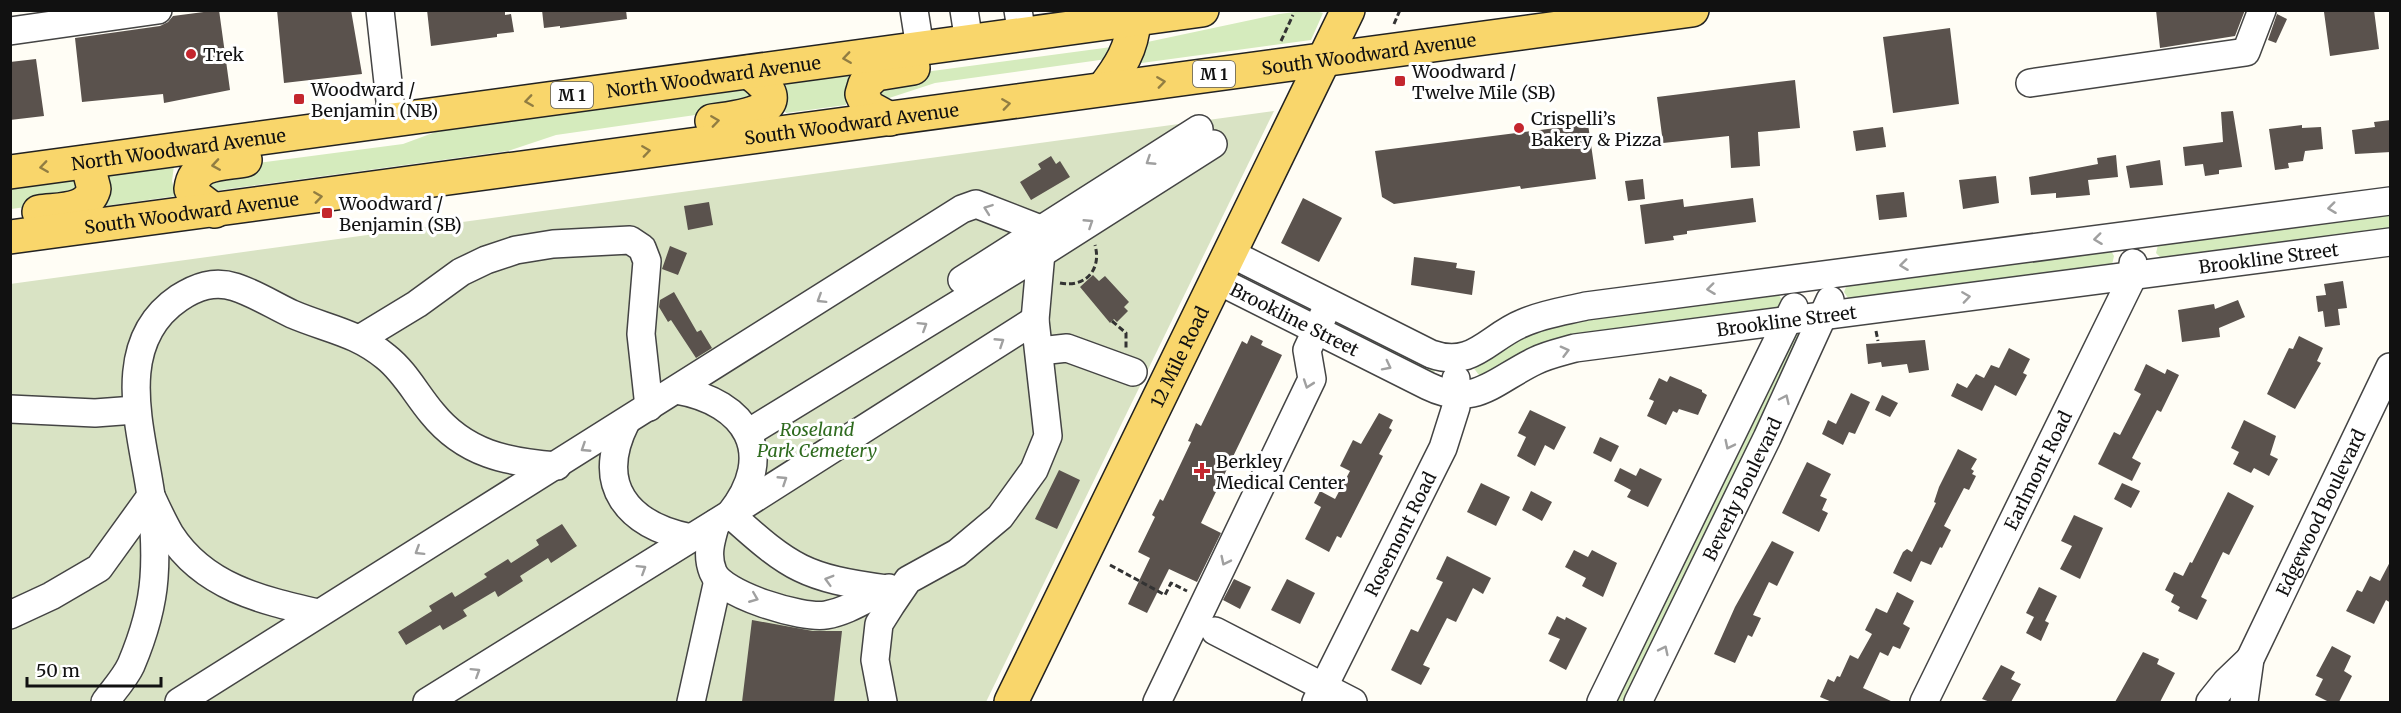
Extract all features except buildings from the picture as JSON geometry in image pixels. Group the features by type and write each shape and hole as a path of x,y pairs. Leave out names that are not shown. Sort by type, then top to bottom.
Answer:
{"main road":[{"name":"North Woodward Avenue","path":"10,172 920,48 966,26 1202,10"},
{"name":"12 Mile Road","path":"1011,702 1348,10"},
{"path":"1477,39 1556,10"},
{"name":"South Woodward Avenue","path":"10,237 215,212 518,168 1692,10"},
{"path":"1103,89 1127,54 1133,38 1133,15"},
{"path":"890,119 868,107 862,94 865,84 876,74 1049,47 1100,18"},
{"path":"518,168 545,150 568,140 758,113 767,105 769,92 764,82 749,72"},
{"path":"215,212 194,195 191,189 196,173 204,167 352,143 392,119"},
{"path":"10,216 79,207 87,202 94,189 87,162"}],"street":[{"path":"10,32 158,10"},
{"path":"380,10 392,119"},
{"path":"914,10 920,48"},
{"path":"2030,83 2246,52 2262,10"},
{"path":"676,390 698,394 721,405 744,426 753,454 752,472 741,501 723,519 709,546 713,574 735,591 782,610 814,616 843,611 957,553 1000,517 1034,470 1048,436 1035,320 1042,251 1206,136 1085,226 1042,251 744,426"},
{"path":"1455,359 1477,352 1520,324 1544,315 1606,303 2391,201"},
{"path":"179,702 962,209 976,204 1042,251"},
{"path":"2130,235 2134,274"},
{"path":"361,338 417,304 461,272 516,250 554,244 630,240 642,248 647,261 641,334 649,407"},
{"name":"Brookline Street","path":"1223,267 1317,329 1443,393 1457,396 1473,395 1537,359 1575,348 2391,242"},
{"name":"Brookline Street","path":"1223,267 1328,304 1431,354 1455,359"},
{"name":"Beverly Boulevard","path":"1638,702 1825,314 1840,274"},
{"name":"Earlmont Road","path":"1924,702 2134,274"},
{"name":"Beverly Boulevard","path":"1601,702 1790,319 1806,278"},
{"path":"105,702 130,667 144,625 154,579 151,496 135,410 140,354 148,334 174,302 193,290 212,284 234,286 302,318 361,338 403,373 432,413 464,442 516,463 557,466"},
{"path":"1157,702 1312,379 1307,350 1328,304"},
{"path":"427,702 723,519 1035,320"},
{"path":"1040,351 1067,348 1125,369"},
{"name":"Rosemont Road","path":"1319,695 1450,431 1457,396 1455,359"},
{"name":"Edgewood Boulevard","path":"2244,702 2250,659 2391,368"},
{"path":"10,408 95,413 135,410"},
{"path":"626,422 617,440 613,463 615,481 620,495 638,518 668,534 691,538"},
{"path":"151,496 170,534 188,556 228,587 279,604 318,613"},
{"path":"10,615 51,596 99,568 151,496"},
{"path":"723,519 804,572 838,582 897,584"},
{"path":"691,702 718,580"},
{"path":"883,702 875,660 879,624 897,584"},
{"path":"1215,632 1319,695 1353,702"},
{"name":"Edgewood Boulevard","path":"2210,702 2226,682 2250,659"}],"path":[{"path":"1392,28 1400,10"},
{"path":"1279,46 1293,15"},
{"path":"1042,251 1066,284 1088,279 1093,272 1097,258 1095,244 1085,226"},
{"path":"1112,321 1126,333 1128,339 1125,369"},
{"path":"1876,326 1878,341"},
{"path":"1110,565 1165,595 1171,583 1191,593"}],"green space":[{"path":"1311,10 1323,13 1311,40 1134,64 1138,44 1279,14"},
{"path":"1119,46 1107,59 935,83 883,100 876,97 880,78"},
{"path":"849,74 846,105 786,113 784,110 786,81"},
{"path":"748,87 755,91 751,107 556,135 508,151 214,191 205,189 211,169 403,144 449,127"},
{"name":"Roseland Park Cemetery","path":"1274,111 986,702 11,702 10,284"},
{"path":"174,166 172,181 176,196 105,206 108,191 105,175"},
{"path":"67,179 76,182 80,189 70,201 11,209 10,187"},
{"path":"2390,208 2390,233 2162,259 2156,253 2159,241"},
{"path":"2110,249 2114,256 2112,265 1850,301 1844,292 1848,282"},
{"path":"1777,292 1782,300 1780,309 1481,378 1473,367 1528,328"},
{"path":"1337,322 1435,366 1435,371 1432,374 1336,327"},
{"path":"1800,331 1805,334 1629,702 1610,702 1790,335"}],"place":[{"name":"Trek","path":"191,54"},
{"name":"Woodward / Twelve Mile (SB)","path":"1400,81"},
{"name":"Woodward / Benjamin (NB)","path":"299,99"},
{"name":"Crispelli’s Bakery & Pizza","path":"1519,128"},
{"name":"Woodward / Benjamin (SB)","path":"327,213"},
{"name":"Berkley Medical Center","path":"1202,471"}]}
